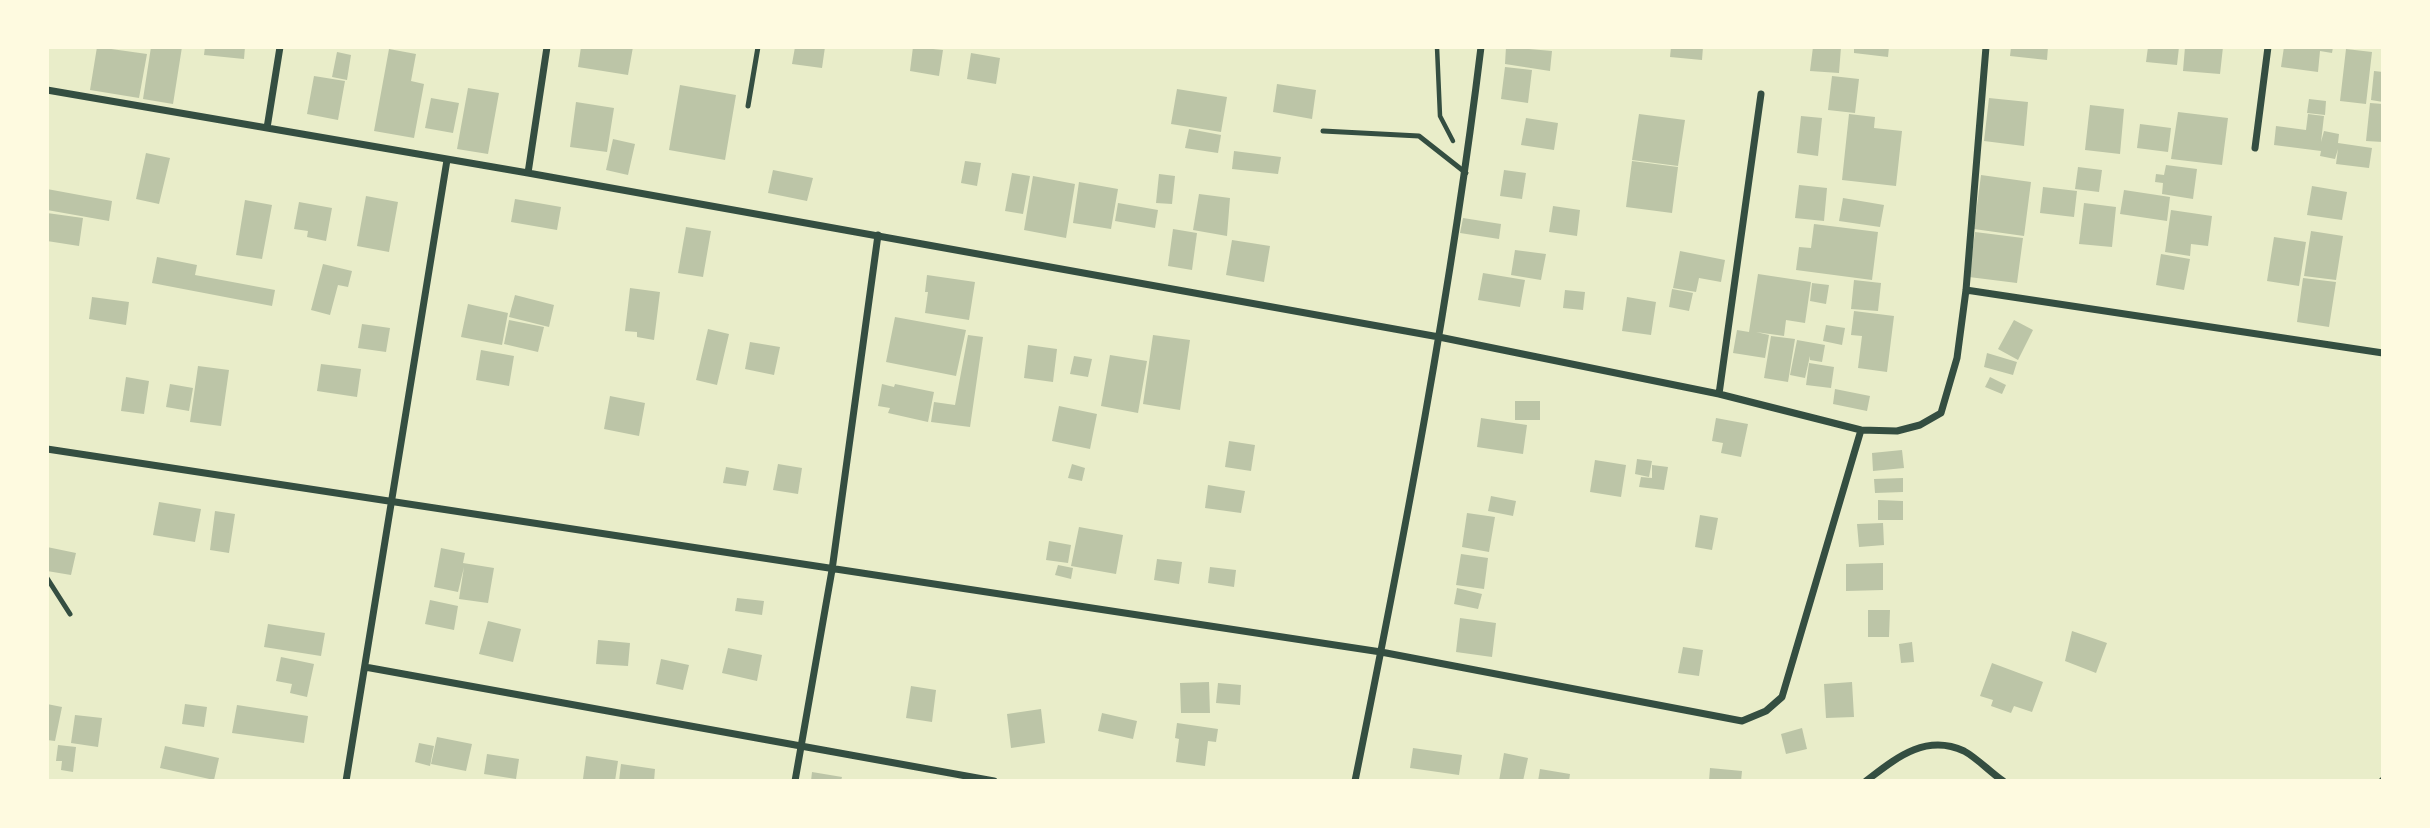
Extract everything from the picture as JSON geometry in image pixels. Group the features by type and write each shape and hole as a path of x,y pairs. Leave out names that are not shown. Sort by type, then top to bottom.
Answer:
{"street":[{"path":"267,128 280,47"},
{"path":"528,173 547,47"},
{"path":"1355,781 1439,337 1466,169 1481,47"},
{"path":"47,90 878,235 1439,337 1719,394 1861,430 1897,432 1920,425 1941,413 1956,358 1966,290 1986,47"},
{"path":"2255,148 2268,47"},
{"path":"1719,394 1761,94"},
{"path":"346,781 447,160"},
{"path":"795,781 832,570 878,235"},
{"path":"1966,290 2383,353"},
{"path":"47,449 1381,652 1742,721 1766,711 1782,697 1861,430"},
{"path":"365,667 994,781"},
{"path":"1866,781 1905,752 1933,744 1948,745 1966,752 2003,781"}],"lane":[{"path":"748,106 758,47"},
{"path":"1323,131 1419,136 1466,169"},
{"path":"47,578 70,614"}],"path":[{"path":"1437,47 1440,116 1466,169"}],"building":[{"path":"97,47 147,54 139,98 90,90"},
{"path":"151,47 182,47 173,104 143,99"},
{"path":"205,47 245,47 244,59 204,55"},
{"path":"581,47 633,47 628,75 578,67"},
{"path":"795,47 825,47 822,68 792,64"},
{"path":"913,47 943,50 939,76 910,71"},
{"path":"1506,47 1552,51 1550,71 1505,64"},
{"path":"1671,47 1703,47 1702,60 1670,57"},
{"path":"1813,47 1841,47 1839,73 1810,71"},
{"path":"1854,47 1889,47 1888,57 1854,53"},
{"path":"2011,47 2048,47 2047,60 2010,56"},
{"path":"2148,47 2179,47 2177,65 2146,62"},
{"path":"2185,47 2223,47 2220,74 2183,71"},
{"path":"2284,47 2333,47 2332,53 2320,51 2318,72 2281,67"},
{"path":"389,49 416,54 411,81 424,84 414,138 374,131"},
{"path":"2346,49 2372,52 2366,104 2340,101"},
{"path":"337,52 351,55 347,80 332,77"},
{"path":"971,53 1000,58 996,84 967,79"},
{"path":"1505,67 1532,70 1528,103 1501,99"},
{"path":"2374,71 2383,72 2383,102 2371,100"},
{"path":"314,76 345,81 338,120 307,114"},
{"path":"1832,76 1859,79 1855,113 1828,110"},
{"path":"1277,84 1316,90 1312,119 1273,112"},
{"path":"680,85 736,95 725,160 669,150"},
{"path":"468,88 499,93 488,154 457,149"},
{"path":"1177,89 1227,97 1221,132 1171,124"},
{"path":"431,98 459,103 453,133 425,128"},
{"path":"1989,98 2028,102 2024,146 1984,141"},
{"path":"2309,99 2326,101 2325,115 2307,113"},
{"path":"576,102 614,108 607,152 570,147"},
{"path":"2370,103 2383,104 2383,142 2366,141"},
{"path":"2090,105 2124,109 2120,154 2085,150"},
{"path":"2178,112 2228,118 2222,165 2171,159"},
{"path":"1639,114 1685,120 1678,166 1632,160"},
{"path":"1849,114 1875,117 1874,128 1902,131 1896,186 1842,180"},
{"path":"2308,114 2324,116 2321,142 2324,131 2339,134 2338,143 2372,148 2369,168 2336,164 2338,149 2335,159 2320,156 2321,151 2274,145 2276,126 2306,130"},
{"path":"1801,116 1822,118 1818,156 1797,153"},
{"path":"1526,118 1558,123 1554,150 1521,145"},
{"path":"2140,124 2171,128 2168,152 2137,148"},
{"path":"1189,129 1221,135 1218,153 1185,148"},
{"path":"613,139 635,144 628,175 606,170"},
{"path":"1234,151 1281,157 1278,174 1232,169"},
{"path":"146,153 170,158 159,204 136,199"},
{"path":"965,161 981,163 977,186 961,183"},
{"path":"1632,161 1678,167 1672,213 1626,207"},
{"path":"2166,165 2197,169 2193,199 2162,194 2163,183 2155,182 2156,174 2164,175"},
{"path":"2078,167 2102,170 2099,192 2075,189"},
{"path":"773,170 813,178 807,201 768,193"},
{"path":"1504,170 1526,173 1522,199 1500,196"},
{"path":"1012,173 1030,176 1023,214 1005,211"},
{"path":"1159,174 1175,176 1172,204 1156,203"},
{"path":"1981,175 2031,182 2024,236 1974,229"},
{"path":"1033,176 1075,184 1066,238 1024,230"},
{"path":"1079,182 1118,189 1111,229 1073,223"},
{"path":"1799,185 1827,188 1824,221 1795,218"},
{"path":"2312,186 2347,192 2342,220 2307,215"},
{"path":"2043,187 2077,191 2074,217 2040,213"},
{"path":"47,189 112,201 109,221 47,210"},
{"path":"2124,190 2170,197 2167,221 2120,214"},
{"path":"1199,194 1230,198 1227,236 1193,230"},
{"path":"366,196 398,202 389,252 357,246"},
{"path":"1843,198 1884,205 1880,227 1839,221"},
{"path":"515,199 561,207 557,230 511,222"},
{"path":"245,200 272,205 262,259 236,255"},
{"path":"299,202 332,208 326,241 307,237 308,231 294,229"},
{"path":"1118,203 1158,210 1155,228 1115,221"},
{"path":"2084,203 2116,207 2112,247 2079,244"},
{"path":"1553,206 1580,210 1577,236 1549,232"},
{"path":"2171,210 2212,216 2208,246 2191,244 2190,256 2165,252"},
{"path":"47,213 83,218 79,246 47,241"},
{"path":"1463,218 1501,224 1499,239 1460,233"},
{"path":"1814,224 1878,232 1872,280 1796,270 1799,247 1811,248"},
{"path":"686,227 711,231 703,277 678,273"},
{"path":"1173,229 1197,233 1192,270 1168,266"},
{"path":"2311,231 2343,236 2336,280 2304,276"},
{"path":"1975,232 2023,238 2017,283 1969,277"},
{"path":"2274,237 2306,242 2299,286 2267,281"},
{"path":"1232,240 1270,246 1264,282 1226,275"},
{"path":"1515,250 1546,254 1541,280 1511,275"},
{"path":"1680,251 1725,260 1721,282 1699,278 1696,292 1673,288"},
{"path":"2161,254 2190,259 2184,290 2156,285"},
{"path":"157,257 197,265 195,275 275,290 272,306 152,283"},
{"path":"323,264 352,271 348,287 338,285 330,315 311,310"},
{"path":"1483,273 1525,280 1520,307 1478,300"},
{"path":"1758,274 1811,282 1805,323 1786,320 1784,336 1756,332 1769,335 1765,358 1733,353 1737,330 1749,332"},
{"path":"927,275 975,282 969,320 925,313"},
{"path":"2303,278 2336,282 2329,327 2297,322"},
{"path":"1854,280 1881,283 1878,311 1851,309"},
{"path":"1812,283 1829,285 1826,304 1810,301"},
{"path":"630,288 660,292 654,340 637,337 637,332 625,331"},
{"path":"1672,289 1693,293 1689,311 1669,307"},
{"path":"1565,290 1585,292 1583,310 1563,308"},
{"path":"515,295 554,305 549,327 509,317"},
{"path":"92,297 129,302 126,325 89,319"},
{"path":"1627,297 1656,302 1651,335 1622,331"},
{"path":"468,304 508,313 502,345 461,337"},
{"path":"1854,311 1894,316 1887,372 1858,368 1862,336 1851,335"},
{"path":"895,317 966,330 956,376 886,362"},
{"path":"509,320 544,327 538,352 504,344"},
{"path":"2014,320 2033,330 2018,360 1998,349"},
{"path":"362,324 390,328 386,352 358,348"},
{"path":"1826,325 1845,328 1842,345 1823,341"},
{"path":"708,329 729,334 717,385 696,380"},
{"path":"968,335 983,337 970,427 931,422 934,402 955,405"},
{"path":"1153,335 1190,340 1180,410 1143,404"},
{"path":"1771,336 1795,339 1788,382 1764,378"},
{"path":"1797,340 1825,345 1822,362 1810,360 1810,356 1805,378 1790,375"},
{"path":"750,342 780,347 774,375 745,369"},
{"path":"1028,345 1057,349 1053,382 1024,378"},
{"path":"481,350 514,356 509,386 476,380"},
{"path":"1987,353 2017,362 2013,375 1984,367"},
{"path":"1110,355 1147,361 1138,413 1101,406"},
{"path":"1074,356 1092,359 1088,377 1070,374"},
{"path":"1809,363 1834,367 1831,388 1806,385"},
{"path":"321,364 361,369 357,397 317,391"},
{"path":"198,366 229,370 221,426 190,422"},
{"path":"126,377 149,381 144,414 121,411"},
{"path":"1990,377 2006,385 2002,394 1985,387"},
{"path":"170,384 193,388 189,411 166,407"},
{"path":"882,384 934,392 928,422 888,413 890,408 878,406"},
{"path":"1835,389 1870,396 1867,411 1833,404"},
{"path":"610,396 645,403 639,436 604,429"},
{"path":"1515,401 1540,401 1540,420 1515,420"},
{"path":"1059,406 1097,414 1090,449 1052,441"},
{"path":"1481,418 1527,425 1523,454 1477,447"},
{"path":"1716,418 1748,424 1741,457 1721,453 1723,443 1712,441"},
{"path":"1229,441 1255,445 1251,471 1225,467"},
{"path":"1902,450 1904,468 1873,471 1872,453"},
{"path":"1637,459 1652,461 1649,477 1635,474"},
{"path":"1595,460 1626,465 1621,497 1590,492"},
{"path":"778,464 802,468 798,494 773,490"},
{"path":"1072,464 1085,468 1082,481 1068,478"},
{"path":"1652,465 1668,467 1664,490 1639,487 1641,477 1652,478"},
{"path":"726,467 749,471 746,486 723,483"},
{"path":"1903,478 1903,492 1875,493 1874,479"},
{"path":"1208,485 1245,491 1241,513 1205,508"},
{"path":"1491,496 1516,501 1513,516 1488,511"},
{"path":"1878,500 1903,501 1903,520 1878,520"},
{"path":"159,502 201,509 195,542 153,535"},
{"path":"215,511 235,514 229,553 210,550"},
{"path":"1467,513 1495,517 1489,552 1462,547"},
{"path":"1700,515 1718,518 1712,550 1695,547"},
{"path":"1883,523 1884,545 1859,547 1857,524"},
{"path":"1079,527 1123,535 1116,574 1071,566"},
{"path":"1049,541 1071,545 1068,563 1046,560"},
{"path":"47,547 76,553 71,575 47,571"},
{"path":"441,548 465,553 463,563 494,568 488,603 459,599 464,567 458,592 434,587"},
{"path":"1461,554 1488,558 1484,589 1456,585"},
{"path":"1157,559 1182,562 1179,584 1154,580"},
{"path":"1883,563 1883,590 1846,591 1846,564"},
{"path":"1058,565 1073,568 1071,579 1055,575"},
{"path":"1210,567 1236,570 1234,587 1208,583"},
{"path":"1457,588 1482,594 1478,609 1454,604"},
{"path":"737,598 764,601 762,615 735,611"},
{"path":"430,600 458,606 454,630 425,624"},
{"path":"1868,610 1890,610 1889,637 1868,637"},
{"path":"1460,618 1496,623 1492,657 1456,652"},
{"path":"488,621 521,629 513,662 479,654"},
{"path":"268,624 325,633 321,656 264,647"},
{"path":"2072,631 2107,643 2096,673 2065,661"},
{"path":"598,640 630,643 628,666 596,664"},
{"path":"1912,642 1914,662 1901,663 1899,644"},
{"path":"1683,647 1703,650 1699,676 1678,673"},
{"path":"728,648 762,655 757,681 722,673"},
{"path":"281,657 314,664 307,697 290,693 292,684 276,681"},
{"path":"661,659 689,665 683,690 656,684"},
{"path":"1992,663 2043,682 2032,712 2014,706 2011,713 1991,706 1993,700 1980,696"},
{"path":"1209,682 1210,713 1181,713 1180,683"},
{"path":"1852,682 1854,717 1826,718 1824,684"},
{"path":"1218,683 1241,685 1240,705 1216,703"},
{"path":"911,686 936,690 932,722 906,718"},
{"path":"47,704 62,707 55,741 47,740"},
{"path":"185,704 207,707 204,727 182,724"},
{"path":"237,705 308,716 304,743 232,733"},
{"path":"1041,709 1045,743 1011,748 1007,714"},
{"path":"1102,713 1137,721 1133,739 1098,731"},
{"path":"75,715 102,718 98,747 71,743"},
{"path":"1177,723 1218,729 1216,742 1208,741 1205,766 1176,762 1179,739 1175,738"},
{"path":"1802,728 1807,749 1786,754 1781,734"},
{"path":"437,737 472,744 466,771 431,764"},
{"path":"419,743 434,746 430,766 415,762"},
{"path":"58,745 76,747 73,772 61,770 62,761 56,761"},
{"path":"165,746 219,758 214,780 160,768"},
{"path":"1413,748 1462,755 1459,775 1410,768"},
{"path":"1504,753 1528,758 1523,781 1499,781"},
{"path":"487,754 519,759 516,779 484,774"},
{"path":"586,756 618,761 615,781 583,779"},
{"path":"621,764 655,769 654,781 619,781"},
{"path":"1710,768 1742,771 1741,781 1709,781"},
{"path":"1540,769 1570,774 1569,781 1538,781"},
{"path":"812,772 842,777 841,781 811,781"}]}
